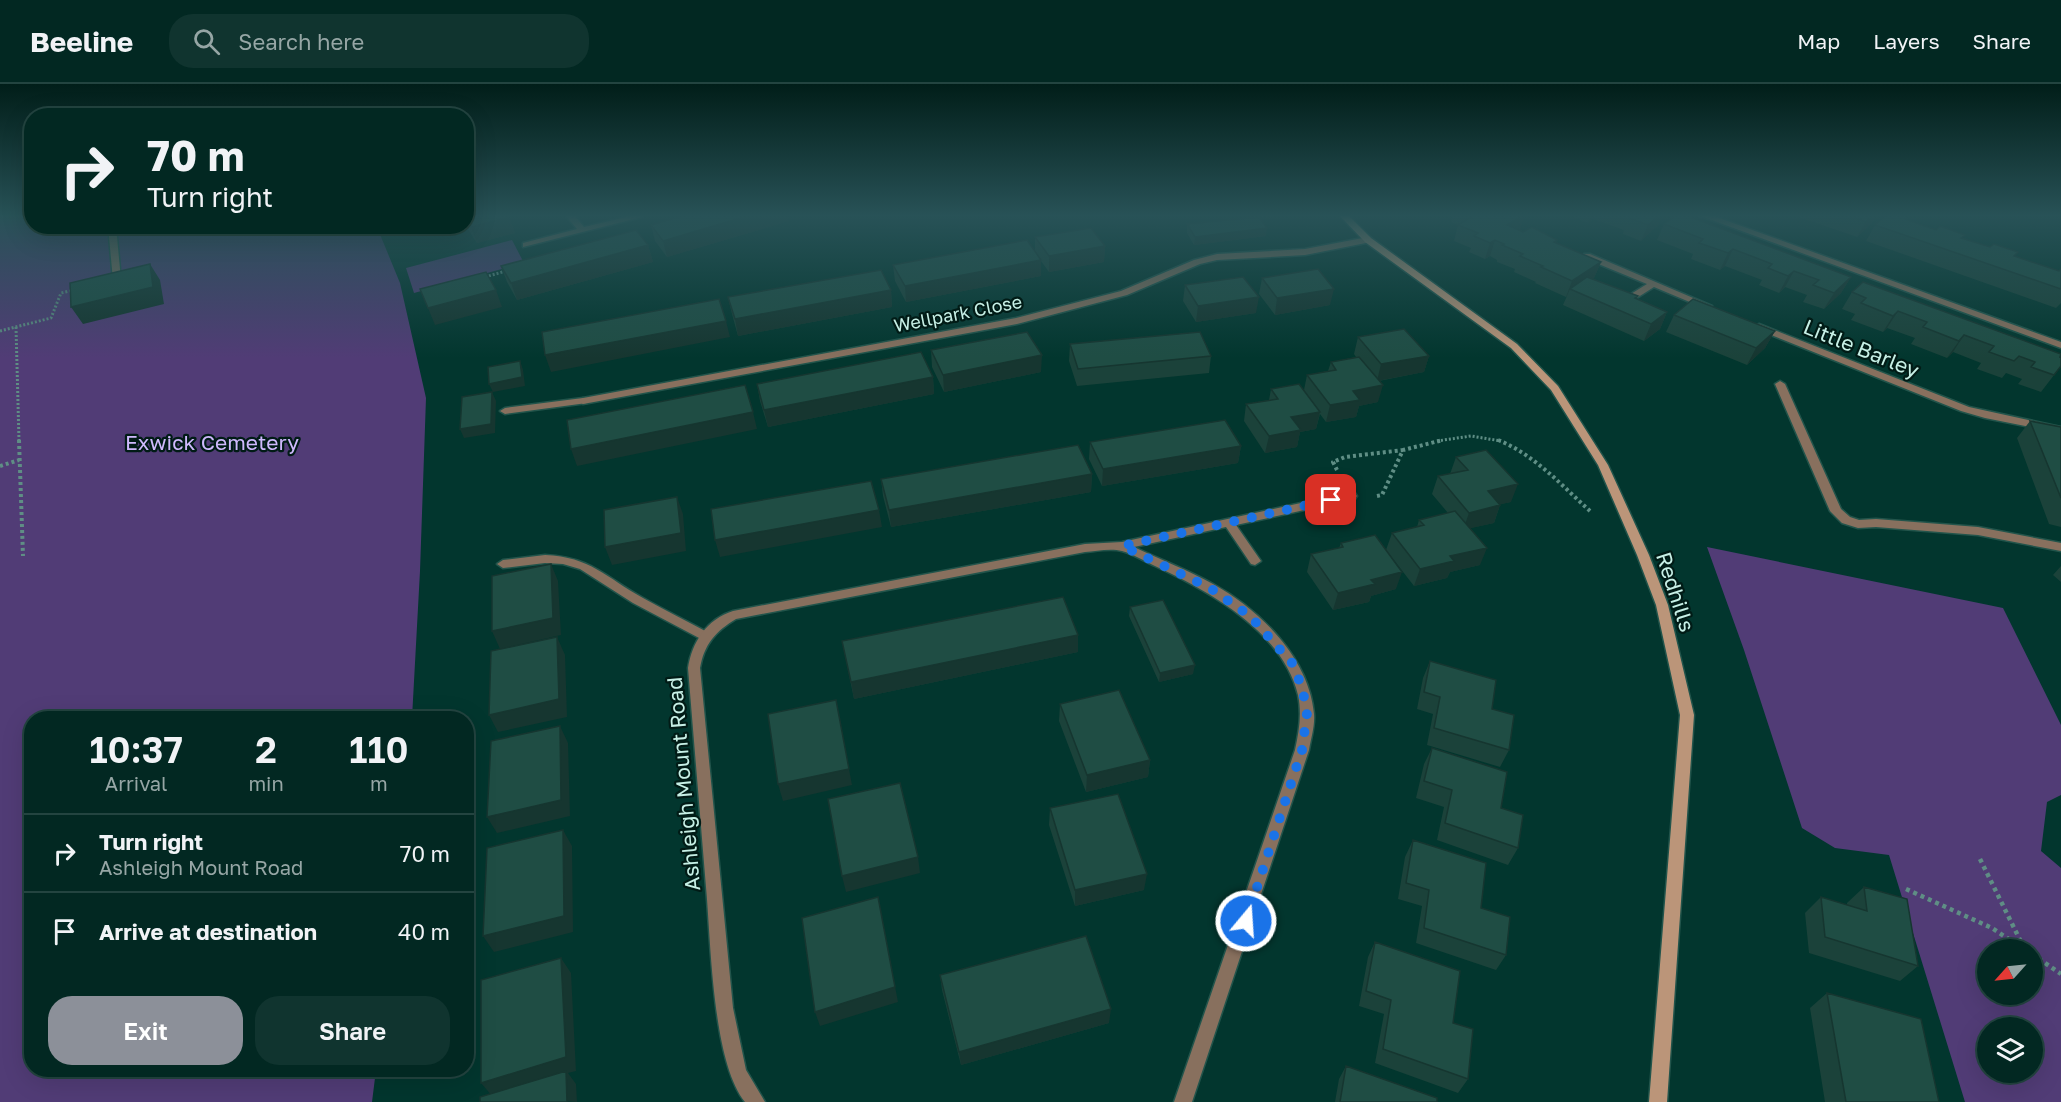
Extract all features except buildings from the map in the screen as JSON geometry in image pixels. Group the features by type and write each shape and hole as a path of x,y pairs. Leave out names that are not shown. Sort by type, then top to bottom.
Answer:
{"street":[{"path":"115,263 117,280"},
{"name":"Wellpark Close","path":"505,411 583,401 1017,321 1124,293 1196,263"},
{"name":"Redhills","path":"1399,263 1514,346 1555,388 1603,465 1643,555 1662,605 1687,715 1658,1102"},
{"path":"1601,263 1719,311"},
{"path":"1833,263 2061,345"},
{"path":"1629,299 1653,284"},
{"name":"Little Barley","path":"1753,324 1965,409 2061,430"},
{"path":"1780,384 1836,511 1846,520 1858,524 1876,523 1978,531 2061,548"},
{"path":"503,564 545,559 563,560 584,566 637,600 705,636 718,622 734,615 1085,548 1122,546 1351,496"},
{"path":"1230,524 1255,561"},
{"path":"1122,546 1210,588 1250,616 1292,663 1302,687 1307,713 1302,750 1183,1102"},
{"name":"Ashleigh Mount Road","path":"705,636 696,650 694,668 724,1008 734,1060 748,1099"}],"path":[{"path":"0,331 51,318 61,293 117,280"},
{"path":"16,327 23,556"},
{"path":"1333,462 1345,457 1403,450 1454,438 1482,436 1522,450 1592,512"},
{"path":"1382,495 1403,450"},
{"path":"0,466 19,460"},
{"path":"1980,859 2020,939"},
{"path":"1906,889 1992,928 2009,939"},
{"path":"2043,962 2061,974"}],"green space":[{"name":"Exwick Cemetery","path":"0,263 392,263 400,283 426,398 412,711 24,711 24,1077 375,1077 372,1102 0,1102"},
{"path":"427,263 524,263 414,293 406,268"},
{"path":"1707,547 2003,608 2061,725 2061,795 2047,802 2041,851 2061,868 2061,1102 1965,1102 1889,855 1835,848 1802,828 1744,650"}],"route":[{"path":"1246,921 1302,750 1307,713 1302,687 1292,663 1250,616 1210,588 1122,546 1331,500"}]}
